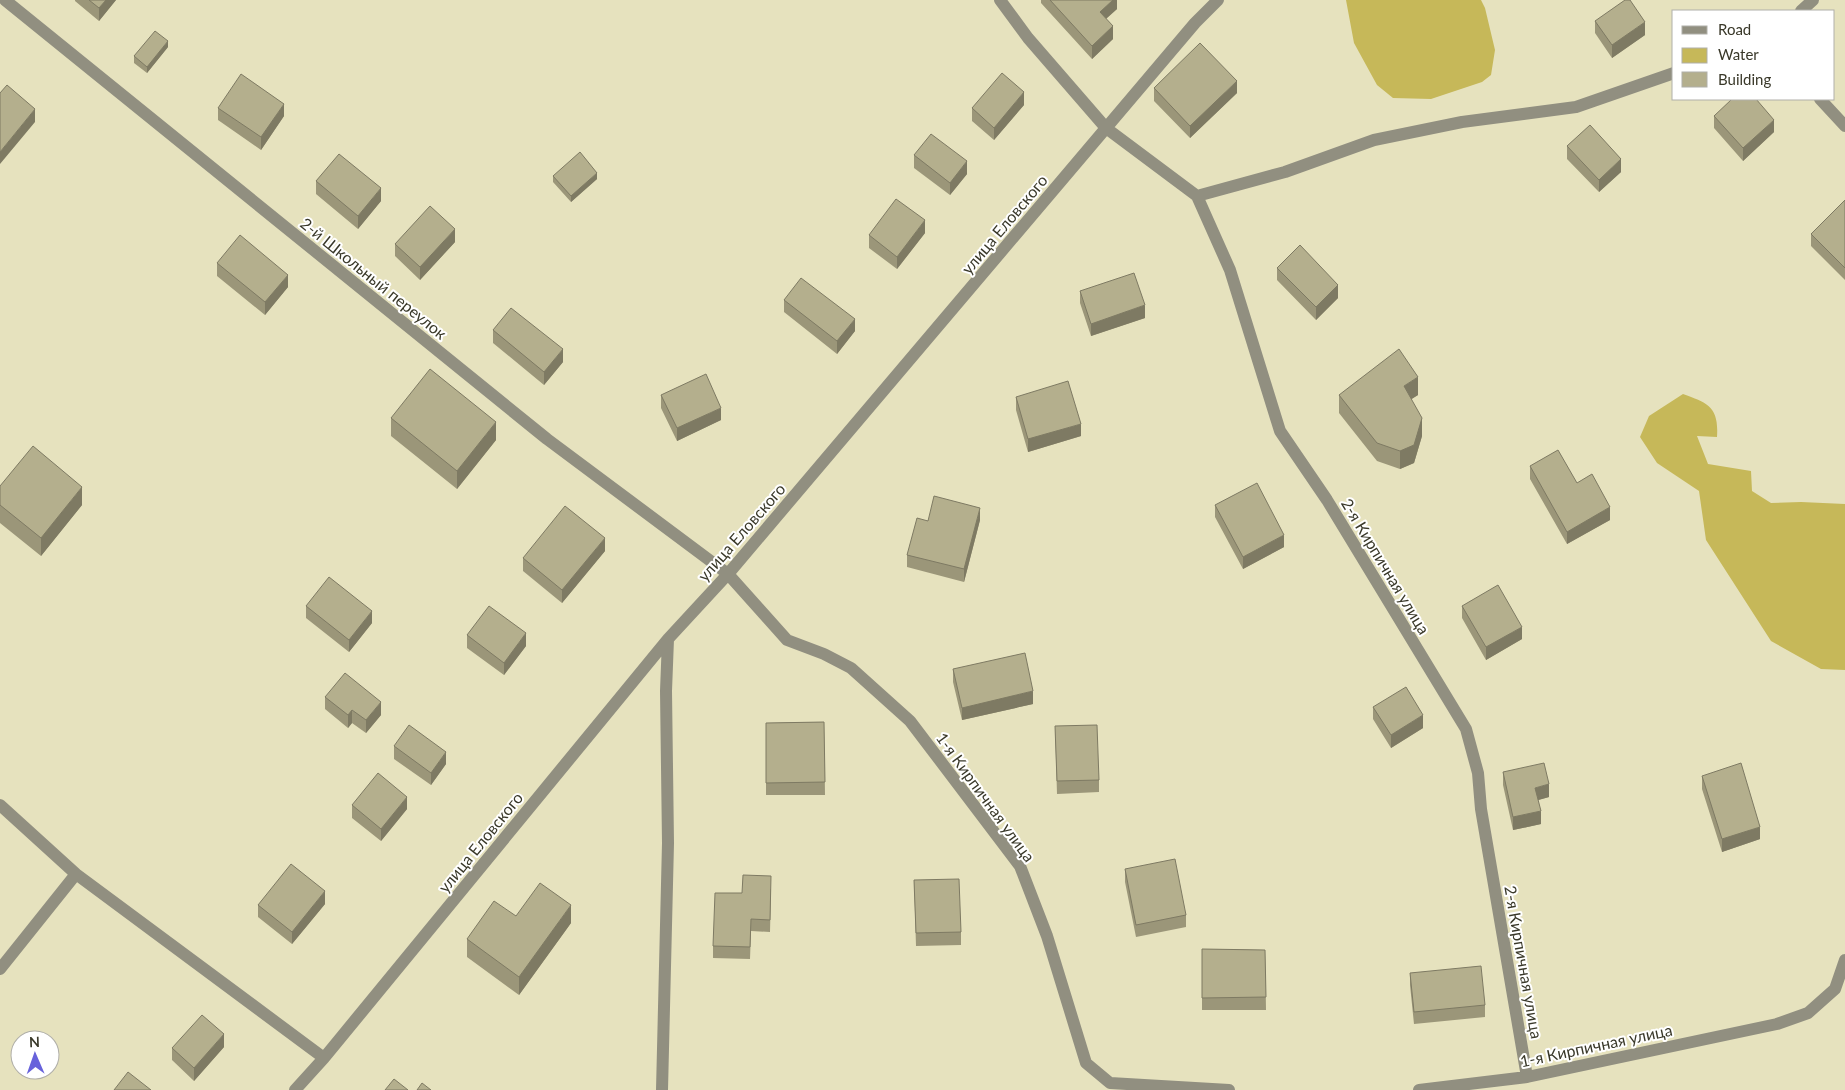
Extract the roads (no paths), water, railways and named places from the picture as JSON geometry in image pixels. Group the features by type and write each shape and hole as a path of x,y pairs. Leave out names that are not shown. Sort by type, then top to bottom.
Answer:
{"street":[{"name":"2-й Школьный переулок","path":"5,0 547,439 728,574"},
{"name":"2-я Кирпичная улица","path":"1000,0 1028,38 1106,128 1196,196 1230,270 1280,432 1327,500 1466,729 1478,773 1481,809 1527,1077"},
{"name":"улица Еловского","path":"295,1090 324,1058 668,639 728,574 1195,23 1218,0"},
{"path":"1802,10 1813,0"},
{"path":"1196,196 1285,172 1374,140 1462,122 1576,107 1672,74"},
{"path":"1821,100 1845,126"},
{"name":"1-я Кирпичная улица","path":"728,574 787,640 824,654 851,668 910,721 1020,866 1047,936 1086,1063 1106,1086 1230,1090"},
{"path":"662,1090 668,843 666,691 668,639"},
{"path":"0,805 76,874 324,1058"},
{"path":"0,969 76,874"},
{"path":"1840,987 1845,960"},
{"name":"1-я Кирпичная улица","path":"1419,1090 1527,1077 1777,1024 1808,1012 1840,987"}],"water":[{"path":"1346,0 1481,0 1485,8 1495,50 1491,75 1482,82 1431,99 1393,98 1377,85 1354,43"},
{"path":"1683,394 1699,400 1714,413 1717,437 1697,436 1708,464 1751,471 1752,491 1771,503 1845,504 1845,670 1821,669 1771,641 1706,540 1699,491 1657,463 1640,437 1649,416"}]}
